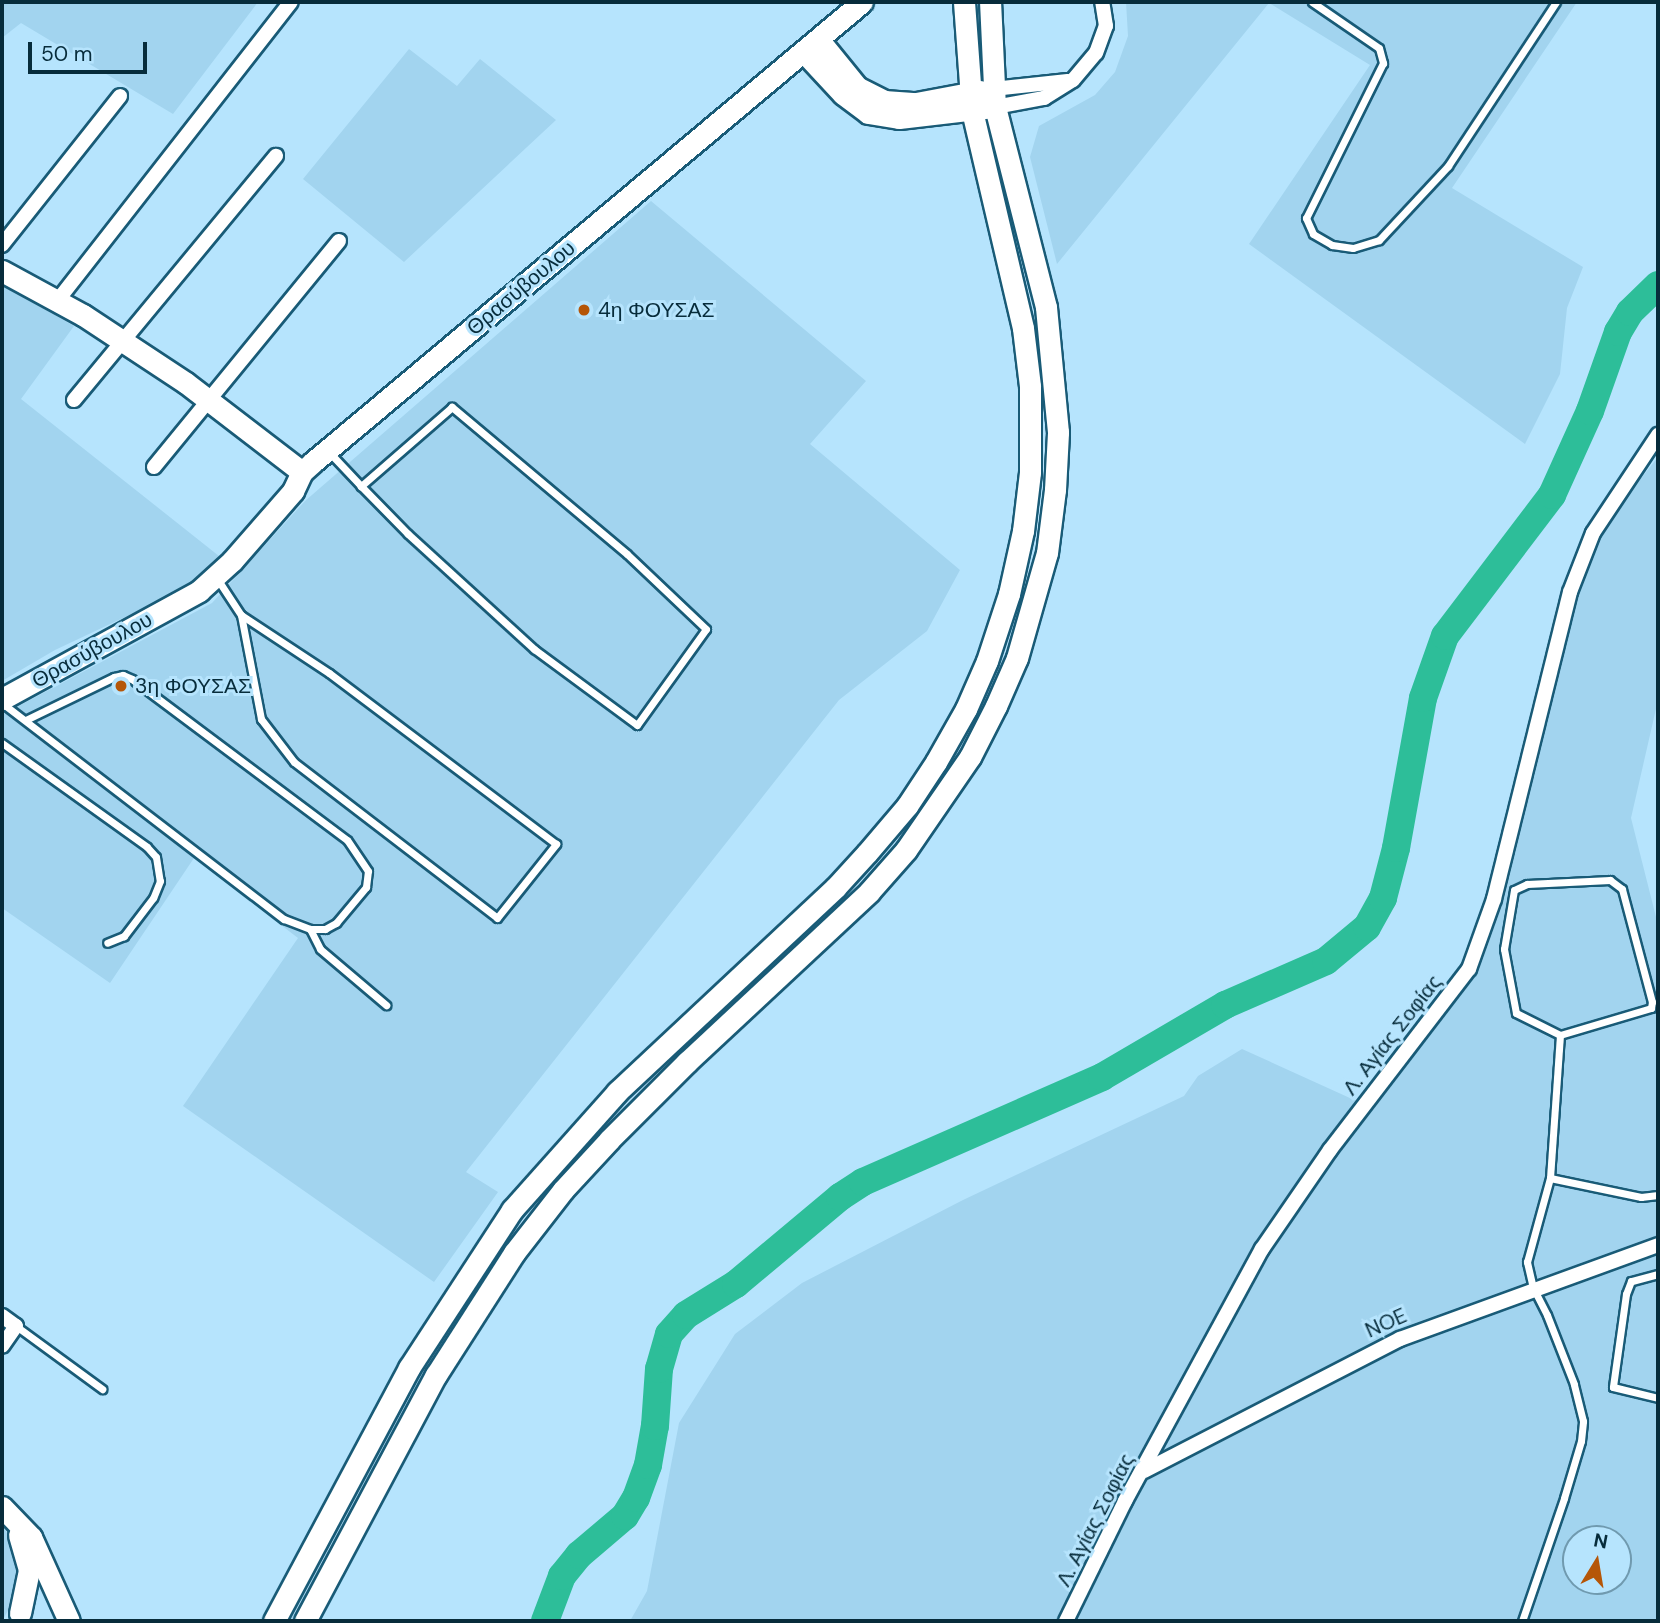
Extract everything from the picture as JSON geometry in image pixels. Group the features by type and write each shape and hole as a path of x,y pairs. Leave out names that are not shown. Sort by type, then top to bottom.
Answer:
{"street":[{"path":"58,300 291,2"},
{"name":"Θρασύβουλου","path":"2,701 199,591 216,577 293,491 302,472 862,2"},
{"path":"274,1621 409,1368 512,1210 617,1092 835,888 867,853 907,806 966,709 987,661 1009,594 1023,531 1030,472 1030,386 1023,328 970,102 964,2"},
{"path":"305,1621 416,1409 466,1324 514,1253 563,1190 610,1139 869,892 891,867 940,804 996,706 1017,658 1046,553 1055,490 1058,432 1046,307 994,98 990,2"},
{"path":"811,46 843,94 869,113 899,118 994,98 1044,98 1073,80 1096,53 1106,26 1102,2"},
{"path":"2,244 120,96"},
{"path":"74,400 276,156"},
{"path":"154,467 339,241"},
{"path":"2,271 58,300 123,341 209,400 302,472"},
{"name":"Λ. Αγίας Σοφίας","path":"1066,1621 1125,1501 1144,1471 1262,1249 1330,1150 1469,969 1494,899 1570,592 1593,533 1658,435"},
{"name":"NOE","path":"1144,1471 1323,1375 1400,1339 1658,1245"},
{"path":"2,1316 16,1326 2,1346"},
{"path":"3,1508 21,1540 29,1570 18,1617"},
{"path":"3,1508 31,1538 68,1619"},
{"path":"18,1617 27,1608 45,1604 54,1606 68,1619"}],"lane":[{"path":"1311,2 1379,48 1383,63 1306,218 1313,234 1332,246 1353,248 1379,240 1448,166 1556,2"},
{"path":"328,451 408,534 534,649 636,726 706,629 627,554 452,407 362,486"},
{"path":"216,577 241,615 261,719 295,762 497,918 556,844 329,673 241,615"},
{"path":"2,701 26,720 284,919 310,929 326,929 336,923 366,887 368,871 347,840 132,679 123,675 114,677 26,720"},
{"path":"2,743 147,847 156,857 160,881 153,898 124,936 107,943"},
{"path":"1610,880 1622,889 1652,1002 1651,1008 1646,1012 1560,1035 1516,1013 1504,950 1514,890 1527,884 1610,880"},
{"path":"310,929 320,950 386,1005"},
{"path":"1522,1621 1581,1441 1583,1421 1574,1384 1548,1315 1533,1289 1527,1262 1550,1178 1560,1035"},
{"path":"1550,1178 1641,1198 1658,1195"},
{"path":"1658,1274 1631,1281 1626,1294 1613,1387 1658,1398"},
{"path":"16,1326 103,1389"}],"shaded area":[{"path":"2,2 258,2 173,114 21,23 2,38"},
{"path":"1126,2 1577,2 1452,188 1583,267 1567,308 1560,374 1525,444 1249,244 1370,65 1269,3 1057,264 1030,157 1039,126 1095,95 1115,72 1128,36"},
{"path":"409,49 457,86 480,59 556,120 404,262 303,179"},
{"path":"651,201 866,381 810,444 960,570 927,631 839,700 466,1172 498,1192 434,1282 183,1106 298,938 194,858 110,983 2,908 2,715 212,603 305,501"},
{"path":"2,285 74,326 21,399 224,560 195,584 55,650 2,681"},
{"path":"1658,457 1658,700 1631,818 1658,925 1658,1621 630,1621 647,1591 679,1423 735,1334 802,1283 963,1200 1184,1096 1198,1076 1242,1049 1372,1108 1474,974 1502,900 1576,596 1604,525"},
{"path":"2,1525 14,1544 19,1561 14,1600 2,1621"}],"waterway":[{"path":"545,1621 562,1576 579,1555 625,1516 636,1498 648,1465 655,1426 659,1369 669,1334 686,1315 736,1284 840,1197 863,1182 1102,1077 1225,1005 1326,961 1367,927 1383,898 1396,848 1423,698 1445,636 1552,495 1590,411 1618,332 1630,312 1658,285"}],"place":[{"name":"4η ΦΟΥΣΑΣ","path":"584,310"},
{"name":"3η ΦΟΥΣΑΣ","path":"121,686"}]}
